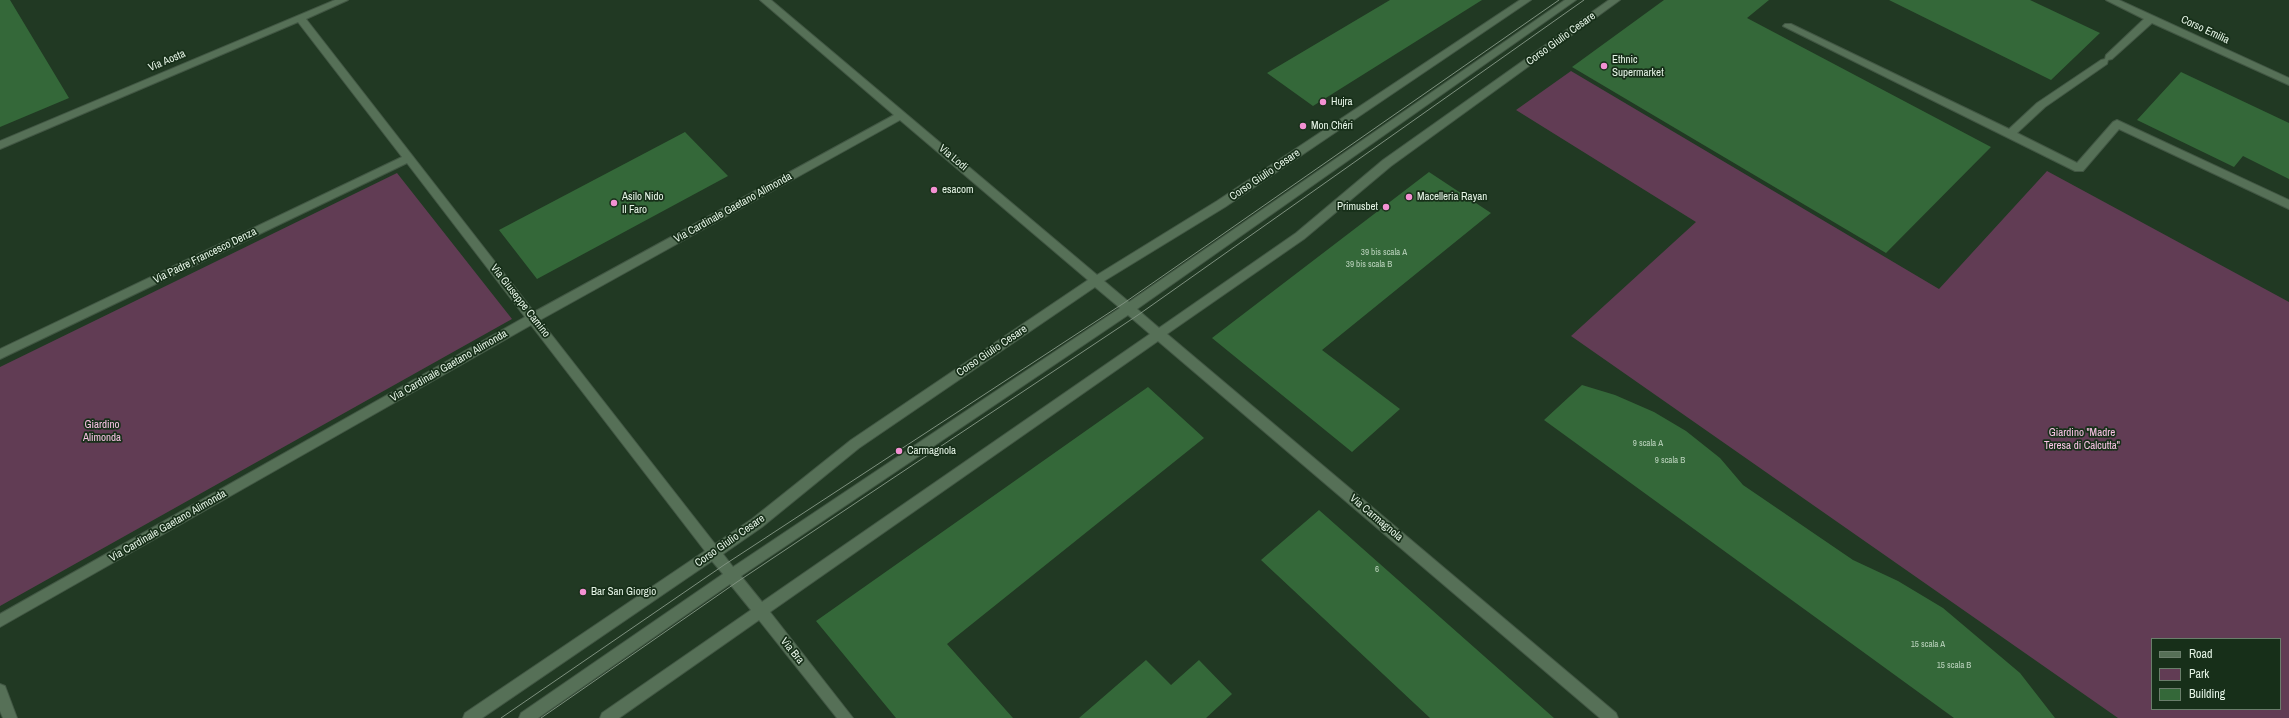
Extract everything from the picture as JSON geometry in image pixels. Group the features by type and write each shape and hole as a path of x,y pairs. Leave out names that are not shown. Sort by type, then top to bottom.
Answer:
{"street":[{"name":"Via Aosta","path":"0,145 343,0"},
{"name":"Via Lodi","path":"765,0 1141,317"},
{"name":"Corso Giulio Cesare","path":"470,718 757,523 855,444 1097,280 1221,204 1526,0"},
{"path":"526,718 735,580 1571,0"},
{"name":"Corso Giulio Cesare","path":"607,718 1300,236 1387,163 1615,0"},
{"name":"Corso Emilia","path":"2111,0 2289,82"},
{"name":"Via Giuseppe Camino","path":"300,18 735,580"},
{"path":"2010,134 2042,104 2106,60 2150,18"},
{"path":"1788,26 2079,168 2117,124 2289,205"},
{"name":"Via Cardinale Gaetano Alimonda","path":"0,622 533,318 902,115"},
{"name":"Via Padre Francesco Denza","path":"0,354 409,158"},
{"name":"Via Carmagnola","path":"1141,317 1611,718"},
{"name":"Via Bra","path":"735,580 846,718"},
{"path":"0,691 10,718"}],"green space":[{"name":"Giardino \"Madre Teresa di Calcutta\"","path":"1571,71 1939,289 2047,171 2289,302 2289,718 2118,718 1571,336 1696,222 1516,110"},
{"name":"Giardino Alimonda","path":"397,173 512,319 0,606 0,367"}],"building":[{"path":"0,0 10,0 69,98 0,127"},
{"path":"1390,0 1482,0 1313,106 1267,73"},
{"path":"1664,0 1769,0 1747,18 1991,147 1886,253 1572,67"},
{"path":"1889,0 2030,0 2100,33 2051,80"},
{"path":"2181,72 2289,123 2289,179 2243,156 2234,167 2137,120"},
{"name":"Asilo Nido Il Faro","path":"685,132 728,176 537,279 499,230"},
{"path":"1429,172 1491,213 1322,350 1400,409 1352,452 1212,338"},
{"path":"1582,385 1615,395 1654,412 1686,431 1720,458 1743,485 1853,560 1898,581 1943,608 2020,673 2055,718 1954,718 1544,420"},
{"path":"1148,387 1204,438 947,644 1013,718 896,718 816,621"},
{"path":"1319,510 1554,718 1430,718 1261,560"},
{"path":"1146,660 1171,685 1199,660 1232,694 1206,718 1079,718"}],"tram line":[{"path":"501,718 724,565 1124,303 1559,0"},
{"path":"541,718 737,582 1138,315 1584,0"}],"place":[{"name":"Ethnic Supermarket","path":"1604,66"},
{"name":"Hujra","path":"1323,102"},
{"name":"Mon Chéri","path":"1303,126"},
{"name":"esacom","path":"934,190"},
{"name":"Macelleria Rayan","path":"1409,197"},
{"name":"Asilo Nido Il Faro","path":"614,203"},
{"name":"Primusbet","path":"1386,207"},
{"name":"Carmagnola","path":"899,451"},
{"name":"Bar San Giorgio","path":"583,592"}]}
